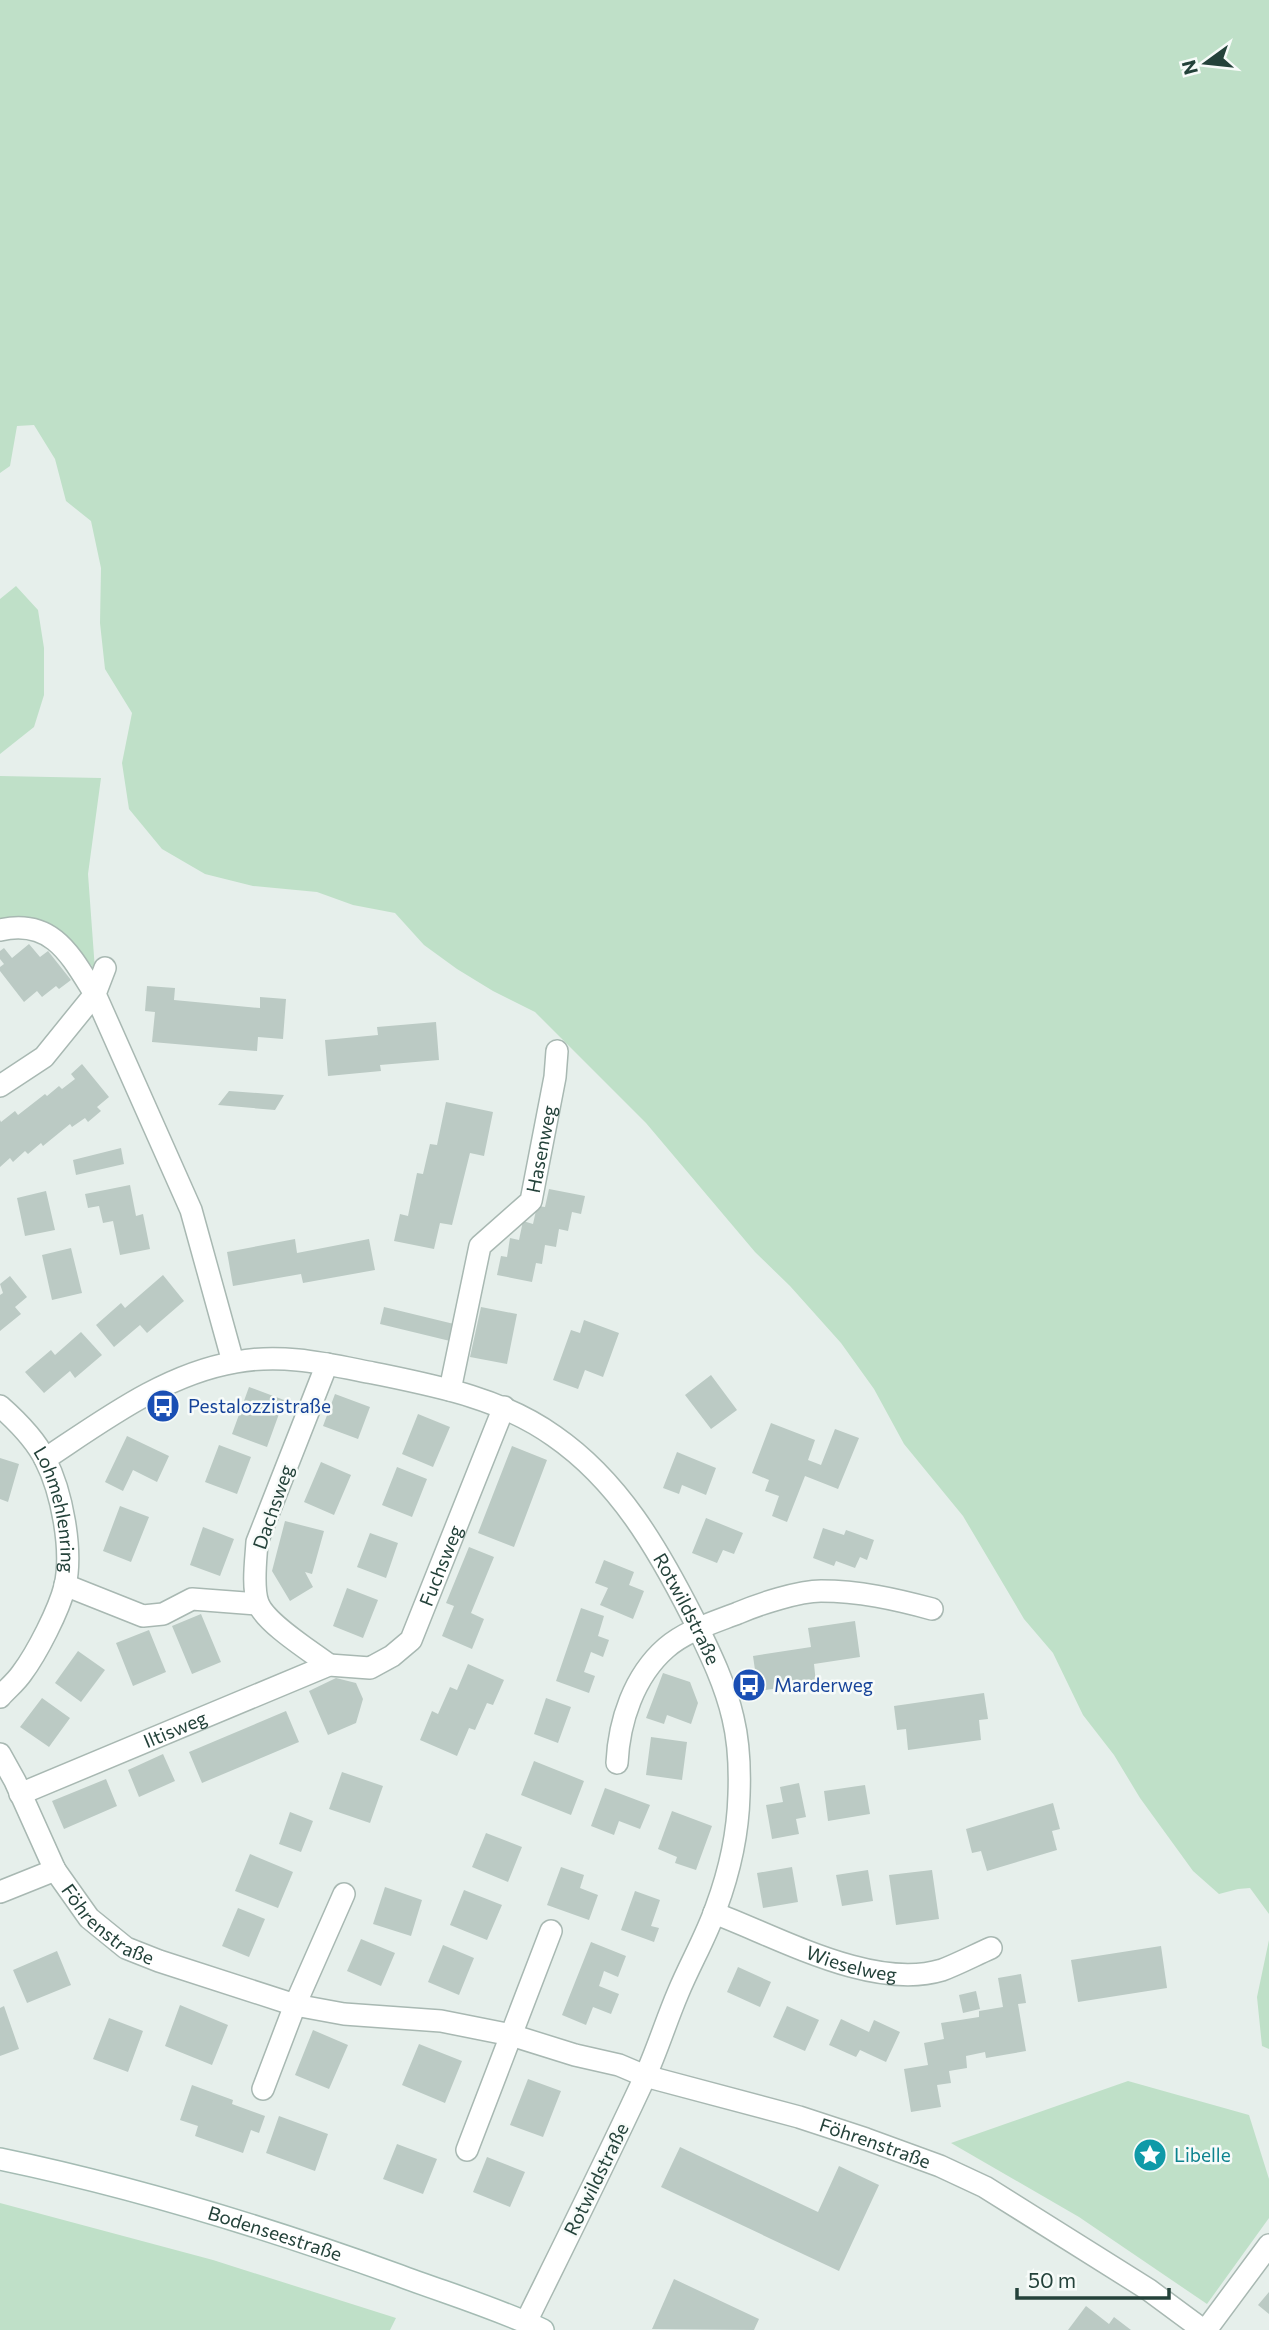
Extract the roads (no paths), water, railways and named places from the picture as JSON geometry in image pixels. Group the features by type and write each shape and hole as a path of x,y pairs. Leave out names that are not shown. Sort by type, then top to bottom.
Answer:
{"street":[{"path":"0,930 24,928 45,932 65,948 95,994 191,1210 233,1362"},
{"path":"0,1086 44,1057 95,994 105,968"},
{"name":"Hasenweg","path":"450,1390 480,1246 531,1201 555,1077 557,1051"},
{"name":"Rotwildstraße","path":"45,1459 158,1388 208,1368 233,1362 288,1357 327,1364 450,1390 504,1407 553,1435 594,1468 633,1513 674,1581 717,1667 726,1694 739,1756 739,1799 734,1843 714,1913 535,2326"},
{"name":"Dachsweg","path":"258,1604 255,1573 257,1542 327,1364"},
{"name":"Lohmehlenring","path":"0,1406 18,1422 45,1459 66,1528 67,1553 65,1585 41,1640 22,1674 0,1697"},
{"name":"Fuchsweg","path":"329,1665 370,1668 392,1656 411,1640 504,1407"},
{"path":"65,1585 143,1616 163,1614 192,1599 258,1604 271,1621 329,1665"},
{"path":"617,1763 618,1739 625,1711 647,1669 667,1646 698,1629 757,1605 818,1591 873,1594 932,1609"},
{"name":"Iltisweg","path":"20,1794 329,1665"},
{"name":"Föhrenstraße","path":"0,1754 55,1870 89,1919 126,1948 159,1961 295,2005 344,2014 441,2021 511,2035 575,2055 620,2065 645,2076 799,2117 940,2166 1019,2207 1149,2290 1205,2330 1269,2245"},
{"path":"0,1892 55,1870"},
{"path":"263,2089 295,2005 344,1894"},
{"name":"Wieselweg","path":"714,1913 835,1961 897,1975 940,1970 991,1948"},
{"path":"467,2150 551,1931"},
{"name":"Bodenseestraße","path":"0,2158 68,2173 217,2214 340,2254 535,2326"}],"place":[{"name":"Pestalozzistraße","path":"163,1406"},
{"name":"Marderweg","path":"749,1685"},
{"name":"Libelle","path":"1150,2155"}]}
